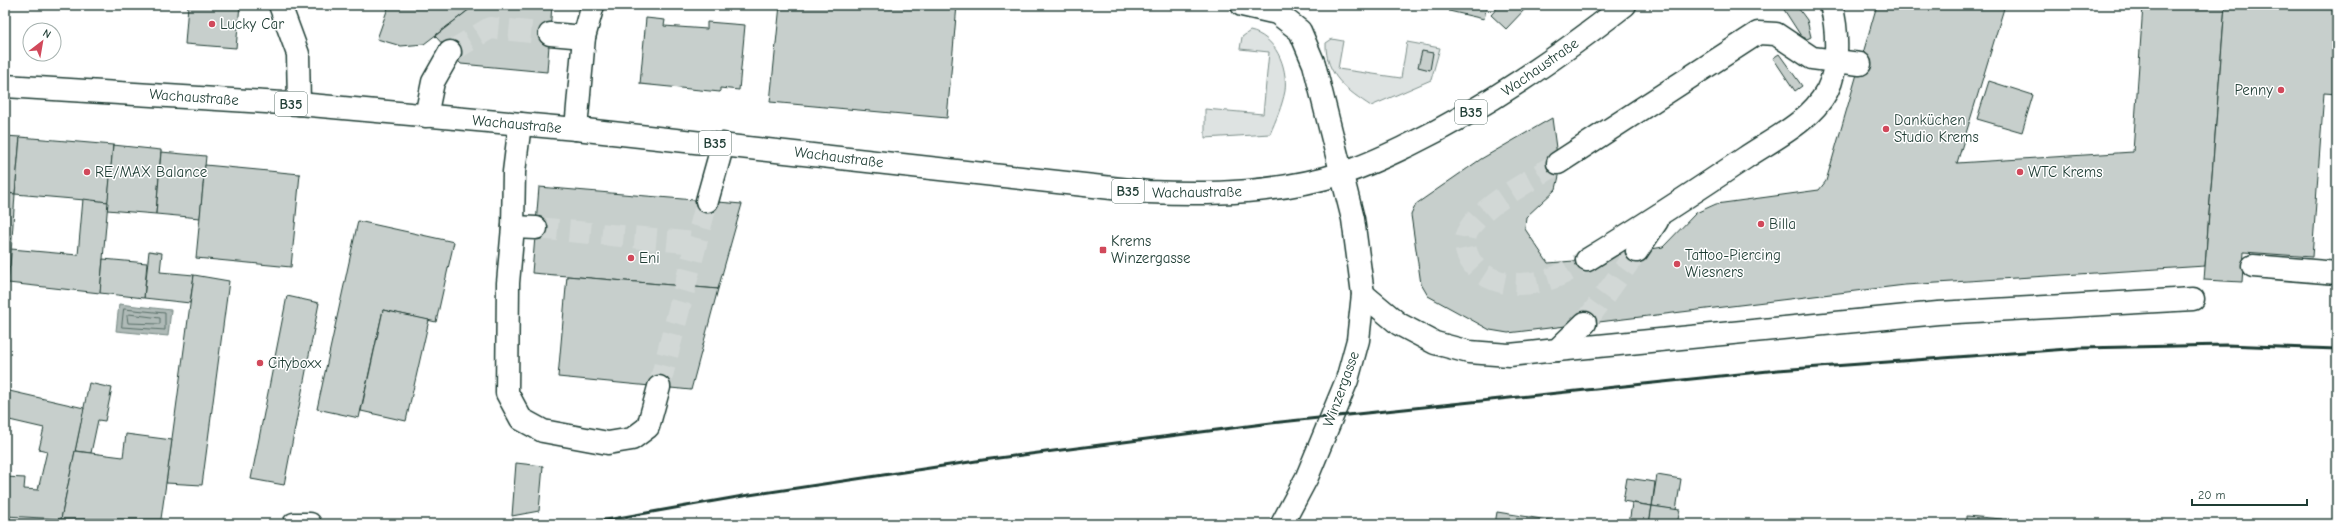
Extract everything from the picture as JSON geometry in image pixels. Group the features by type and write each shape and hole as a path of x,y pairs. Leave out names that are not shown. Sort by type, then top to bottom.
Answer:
{"main road":[{"path":"280,5 298,54 299,104"},
{"path":"576,129 584,37 593,5"},
{"name":"Winzergasse","path":"1242,5 1277,13 1300,31 1314,64 1343,173 1353,219 1363,294 1358,340 1347,380 1307,477 1282,524"},
{"name":"Wachaustraße","path":"5,86 299,104 576,129 1148,192 1193,194 1241,192 1300,184 1343,173 1422,139 1491,101 1559,54 1624,5"},
{"path":"1587,260 1661,215 1806,117 1827,91 1835,62 1833,15 1831,5"},
{"path":"1558,163 1758,33 1776,34 1812,58 1860,64"},
{"path":"550,34 584,37"},
{"path":"426,116 433,82 450,52"},
{"path":"520,124 514,172 513,227 508,283 507,393 521,419 543,431 608,442 632,439 648,427 658,387"},
{"path":"707,201 723,144"},
{"path":"1637,251 1661,215"},
{"path":"513,227 536,228"},
{"path":"2253,266 2337,273"},
{"path":"1363,294 1399,324 1435,343 1469,352 1509,355 1938,313 2193,299"},
{"path":"1557,350 1585,323"},
{"path":"294,524 310,524"}],"shaded area":[{"path":"1250,31 1259,34 1266,39 1273,46 1282,62 1285,91 1281,108 1270,134 1205,138 1205,109 1263,114 1269,52 1240,49 1242,37"},
{"path":"1332,39 1343,41 1338,69 1401,78 1407,42 1440,48 1431,80 1371,106 1346,88 1334,73 1329,64 1326,43"}],"water":[{"path":"119,304 171,310 168,336 116,331"}],"building":[{"name":"Lucky Car","path":"188,5 240,5 236,48 185,44"},
{"path":"389,5 475,5 424,44 401,46 377,39"},
{"path":"475,5 552,5 547,72 461,64 435,36"},
{"path":"780,5 957,5 947,118 770,102"},
{"path":"1450,5 1487,5 1484,19 1449,11"},
{"path":"1500,5 1522,5 1526,8 1506,29 1491,15"},
{"path":"1781,5 1796,5 1807,20 1811,37 1807,39 1801,36"},
{"name":"WTC Krems","path":"1877,5 2005,5 1957,163 2133,152 2143,5 2225,5 2205,266 1905,285 1508,333 1490,330 1428,296 1421,284 1411,215 1416,204 1481,159 1552,118 1559,176 1556,189 1526,217 1525,229 1548,263 1587,260 1663,247 1696,213 1716,204 1819,190 1826,181"},
{"path":"2225,5 2309,5 2337,7 2337,94 2324,93 2312,257 2244,252 2242,282 2204,280"},
{"path":"646,18 665,20 664,26 707,29 707,22 745,25 739,90 720,88 720,92 640,84"},
{"path":"1422,51 1433,53 1430,70 1418,67"},
{"path":"1779,54 1802,86 1795,91 1773,58"},
{"path":"1989,81 2033,95 2022,132 1977,119"},
{"path":"5,136 20,137 15,194 5,193"},
{"path":"20,137 113,145 108,202 15,194"},
{"path":"113,145 161,150 156,214 107,210"},
{"path":"161,152 206,156 200,218 156,214"},
{"path":"205,165 300,174 291,267 196,258"},
{"path":"539,187 742,204 718,289 532,273"},
{"path":"5,193 15,194 12,239 5,238"},
{"path":"83,199 108,202 100,293 8,283 11,249 78,255"},
{"path":"358,221 454,242 436,322 383,310 359,418 317,409"},
{"path":"5,238 12,239 10,267 5,267"},
{"path":"149,251 162,253 160,272 194,275 190,303 144,298"},
{"path":"103,259 147,263 144,298 100,293"},
{"path":"194,275 229,281 202,485 166,483"},
{"path":"567,276 718,289 691,390 558,377"},
{"path":"287,296 319,303 284,485 251,479"},
{"path":"383,310 429,320 406,421 361,411"},
{"path":"89,383 112,388 105,421 98,420 91,453 75,451"},
{"path":"5,390 84,408 61,519 5,516 5,477 25,478 24,489 38,490 47,451 39,449 44,428 5,419"},
{"path":"126,434 172,440 161,519 61,519 75,451 123,457"},
{"path":"516,463 543,466 539,511 512,516"},
{"path":"1657,475 1681,479 1676,510 1652,506"},
{"path":"1627,478 1655,482 1652,506 1623,501"},
{"path":"1632,503 1652,506 1649,524 1629,524"},
{"path":"1652,506 1680,510 1677,524 1649,524"},
{"path":"1497,512 1574,524 1495,524"},
{"path":"1967,516 2002,519 2001,524 1967,524"}],"tunnel":[{"path":"450,52 490,28 550,34"},
{"path":"1558,163 1497,202 1476,220 1467,233 1465,241 1467,253 1470,260 1478,270 1487,276 1498,281 1522,284 1535,283 1558,276 1587,260"},
{"path":"659,387 707,201"},
{"path":"536,228 696,243"},
{"path":"1585,323 1637,251"}],"railway":[{"path":"584,524 743,496 983,460 1271,423 1778,370 2081,348 2226,345 2337,349"}],"place":[{"name":"Lucky Car","path":"212,24"},
{"name":"Penny","path":"2281,90"},
{"name":"Danküchen Studio Krems","path":"1886,129"},
{"name":"RE/MAX Balance","path":"87,172"},
{"name":"WTC Krems","path":"2020,172"},
{"name":"Billa","path":"1761,224"},
{"name":"Krems Winzergasse","path":"1103,250"},
{"name":"Eni","path":"631,258"},
{"name":"Tattoo-Piercing Wiesners","path":"1677,264"},
{"name":"Cityboxx","path":"260,363"}]}
